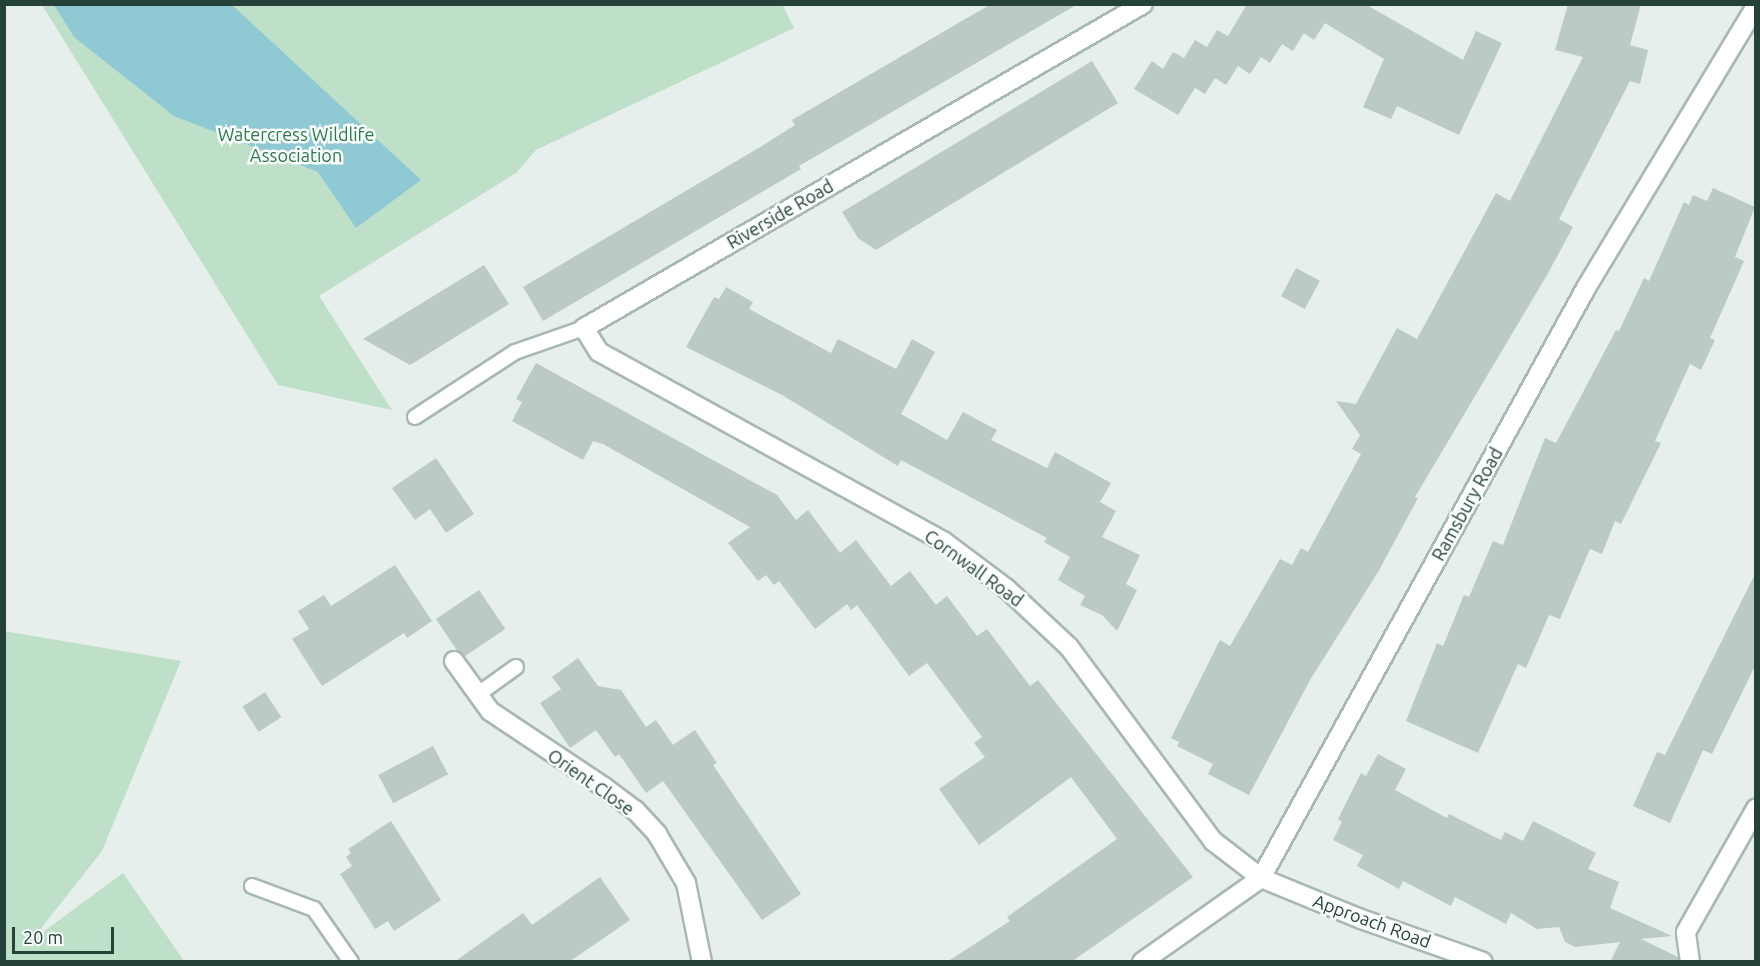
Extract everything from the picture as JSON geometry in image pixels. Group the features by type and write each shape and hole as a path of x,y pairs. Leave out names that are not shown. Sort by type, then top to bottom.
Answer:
{"street":[{"name":"Riverside Road","path":"584,328 1143,4"},
{"name":"Ramsbury Road","path":"1142,962 1261,878 1586,288 1754,10"},
{"name":"Cornwall Road","path":"584,328 599,352 943,541 1007,589 1069,647 1213,841 1261,878"},
{"name":"Orient Close","path":"454,661 477,695 516,731 635,810 657,834 686,883 702,962"},
{"path":"1690,962 1686,932 1755,809"},
{"name":"Approach Road","path":"1261,878 1361,919 1484,962"}],"lane":[{"name":"Riverside Road","path":"415,417 515,352 584,328"},
{"path":"477,695 516,667"},
{"path":"252,886 314,909 351,962"}],"green space":[{"name":"Watercress Wildlife Association","path":"782,4 794,28 536,150 516,173 319,296 392,410 278,385 42,5"},
{"path":"4,631 181,661 102,851 32,940 123,873 184,961 5,961"}],"water":[{"path":"54,5 232,5 421,180 356,228 318,172 174,116 74,37"}],"building":[{"path":"991,4 1078,4 799,166 801,169 543,321 523,287 762,146 795,125 792,120"},
{"path":"1247,4 1365,4 1463,60 1476,31 1502,43 1459,135 1397,106 1391,119 1363,107 1384,59 1325,23 1314,40 1304,33 1293,51 1282,44 1270,63 1261,57 1250,74 1238,66 1226,85 1215,78 1205,94 1195,88 1178,115 1134,89 1152,61 1163,69 1173,52 1184,58 1195,40 1207,47 1217,30 1228,36"},
{"path":"1568,4 1641,4 1630,45 1648,50 1640,84 1630,81 1559,219 1573,227 1547,275 1415,497 1418,498 1378,572 1310,680 1249,795 1208,774 1213,764 1177,746 1179,742 1171,738 1220,640 1230,646 1280,559 1292,565 1301,548 1308,552 1361,454 1352,449 1360,435 1336,401 1356,404 1397,328 1417,339 1496,193 1510,201 1583,57 1555,50"},
{"path":"1092,61 1118,103 876,250 858,238 842,212"},
{"path":"1713,188 1755,207 1735,257 1744,261 1710,338 1715,340 1701,370 1690,364 1655,441 1661,443 1621,524 1615,521 1602,554 1590,549 1560,619 1549,615 1526,668 1518,664 1478,753 1406,721 1437,643 1443,646 1464,595 1469,597 1493,541 1503,545 1545,438 1556,443 1616,330 1619,331 1644,278 1649,281 1684,202 1689,205 1693,195 1707,201"},
{"path":"484,265 509,304 410,365 363,339"},
{"path":"1296,268 1320,281 1305,309 1281,296"},
{"path":"726,287 753,302 749,309 831,353 838,339 896,369 912,339 935,352 901,414 947,440 963,412 997,430 991,440 1047,468 1055,452 1111,483 1100,502 1116,511 1102,537 1140,555 1126,584 1137,590 1117,631 1102,615 1080,605 1085,596 1058,580 1070,557 1044,542 1047,538 901,460 898,466 782,395 686,347 714,297 719,299"},
{"path":"536,363 777,495 796,520 808,510 840,553 856,540 891,586 910,571 936,605 947,596 977,636 987,629 1030,686 1038,680 1193,877 1071,962 947,962 1010,921 1007,917 1117,839 1071,777 979,845 939,789 985,757 974,743 982,737 927,663 909,676 857,605 851,610 847,604 815,629 779,581 774,585 766,575 758,581 728,543 750,527 603,444 593,441 583,460 512,421 522,402 516,399"},
{"path":"436,458 474,514 446,533 430,509 415,520 392,488"},
{"path":"395,565 432,621 407,638 404,633 322,686 292,639 309,629 298,611 324,595 331,606"},
{"path":"1755,574 1755,666 1712,754 1703,750 1670,823 1633,806 1657,752 1665,755"},
{"path":"479,590 505,629 462,658 436,619"},
{"path":"578,658 598,686 621,690 646,727 656,720 673,745 695,730 717,763 713,765 801,894 762,920 663,781 646,793 619,754 615,757 596,730 570,748 540,703 561,689 552,677"},
{"path":"265,692 281,717 259,732 242,707"},
{"path":"433,746 448,774 393,803 378,775"},
{"path":"1378,754 1406,769 1395,790 1447,818 1449,814 1501,840 1505,832 1523,841 1533,821 1596,853 1588,869 1619,882 1610,908 1672,936 1641,939 1678,957 1679,962 1610,962 1620,942 1575,947 1565,942 1559,927 1537,929 1511,913 1506,924 1455,897 1451,906 1403,881 1399,889 1357,866 1363,855 1333,840 1342,822 1338,819 1361,773 1366,776"},
{"path":"391,821 441,900 394,931 388,921 375,929 340,874 352,866 346,857 351,853 348,849"},
{"path":"600,877 630,920 569,962 454,962 523,913 532,925"}]}
